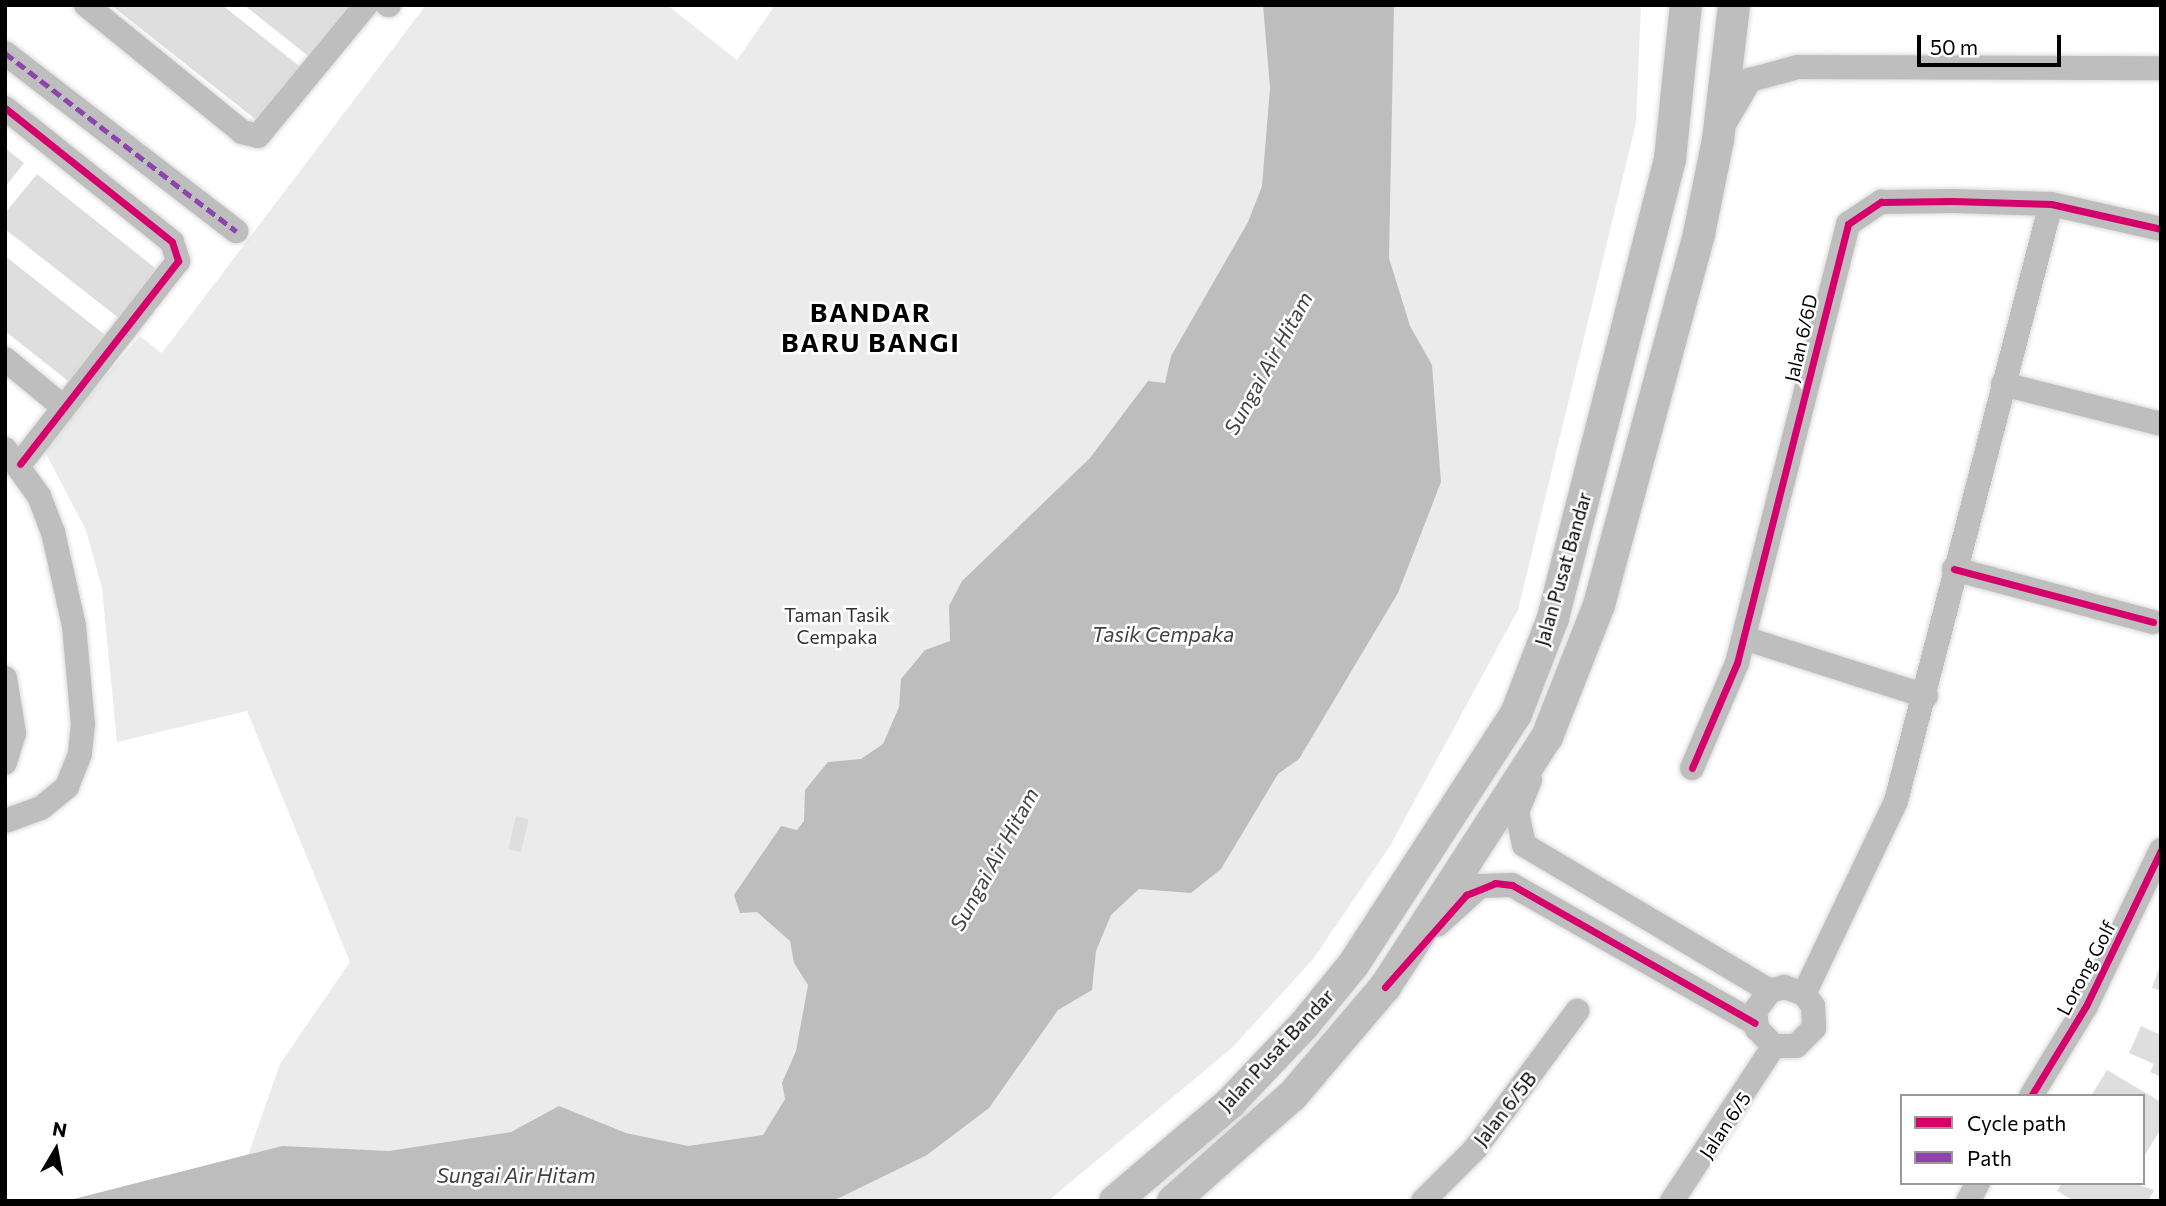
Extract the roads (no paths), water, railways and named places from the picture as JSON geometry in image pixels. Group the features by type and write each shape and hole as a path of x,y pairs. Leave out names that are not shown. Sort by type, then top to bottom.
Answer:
{"main road":[{"name":"Jalan Pusat Bandar","path":"1115,1201 1230,1103 1304,1025 1353,965 1516,714 1553,618 1670,159 1686,5"},
{"name":"Jalan Pusat Bandar","path":"1173,1201 1293,1096 1385,988 1547,737 1599,605 1718,140 1734,5"}],"street":[{"path":"86,5 242,132 266,131 366,5"},
{"path":"5,53 236,231"},
{"name":"Jalan Pusat Bandar","path":"1718,140 1744,85 1760,74 1798,67 2161,68"},
{"path":"5,108 177,250 175,271 64,407 12,456 48,520 66,583 82,724 80,754 67,787 41,808 5,821"},
{"name":"Jalan 6/6D","path":"1692,768 1744,638 1848,224 1881,202 2051,204 2161,229"},
{"path":"1804,994 1896,801 1926,696 1954,569 2051,204"},
{"path":"5,359 64,407"},
{"path":"2003,384 2161,424"},
{"path":"1954,569 2153,622"},
{"path":"1744,638 1926,696"},
{"path":"5,678 14,733 5,763"},
{"path":"1547,737 1517,812 1524,845 1770,991"},
{"name":"Lorong Golf","path":"2032,1094 2086,1006 2161,850"},
{"path":"1385,988 1466,895 1495,883 1512,885 1755,1023 1774,1046 1796,1046 1810,1035 1815,1016 1804,994 1784,987 1770,991 1755,1011 1755,1023"},
{"name":"Jalan 6/5B","path":"1423,1201 1475,1149 1577,1010"},
{"name":"Jalan 6/5","path":"1672,1201 1774,1046"},
{"path":"1968,1201 1977,1185"}],"water":[{"name":"Tasik Cempaka","path":"1263,5 1394,5 1389,258 1410,326 1432,365 1441,482 1398,593 1299,759 1278,774 1221,869 1191,893 1139,889 1111,915 1096,951 1092,990 1058,1010 989,1108 927,1155 833,1201 66,1201 282,1146 389,1151 511,1132 559,1106 626,1133 688,1146 763,1135 785,1099 782,1083 796,1051 808,985 794,963 790,941 757,912 740,913 734,895 781,826 797,830 804,821 805,790 828,762 861,759 883,744 899,707 901,679 925,650 950,641 949,606 962,581 1090,458 1148,381 1165,383 1171,356 1248,222 1262,186 1270,88"}],"district":[{"name":"BANDAR BARU BANGI","path":"871,327"}],"water label":[{"name":"Sungai Air Hitam","path":"1268,363"},
{"name":"Sungai Air Hitam","path":"994,859"},
{"name":"Sungai Air Hitam","path":"516,1175"}],"park label":[{"name":"Taman Tasik Cempaka","path":"837,626"}]}
